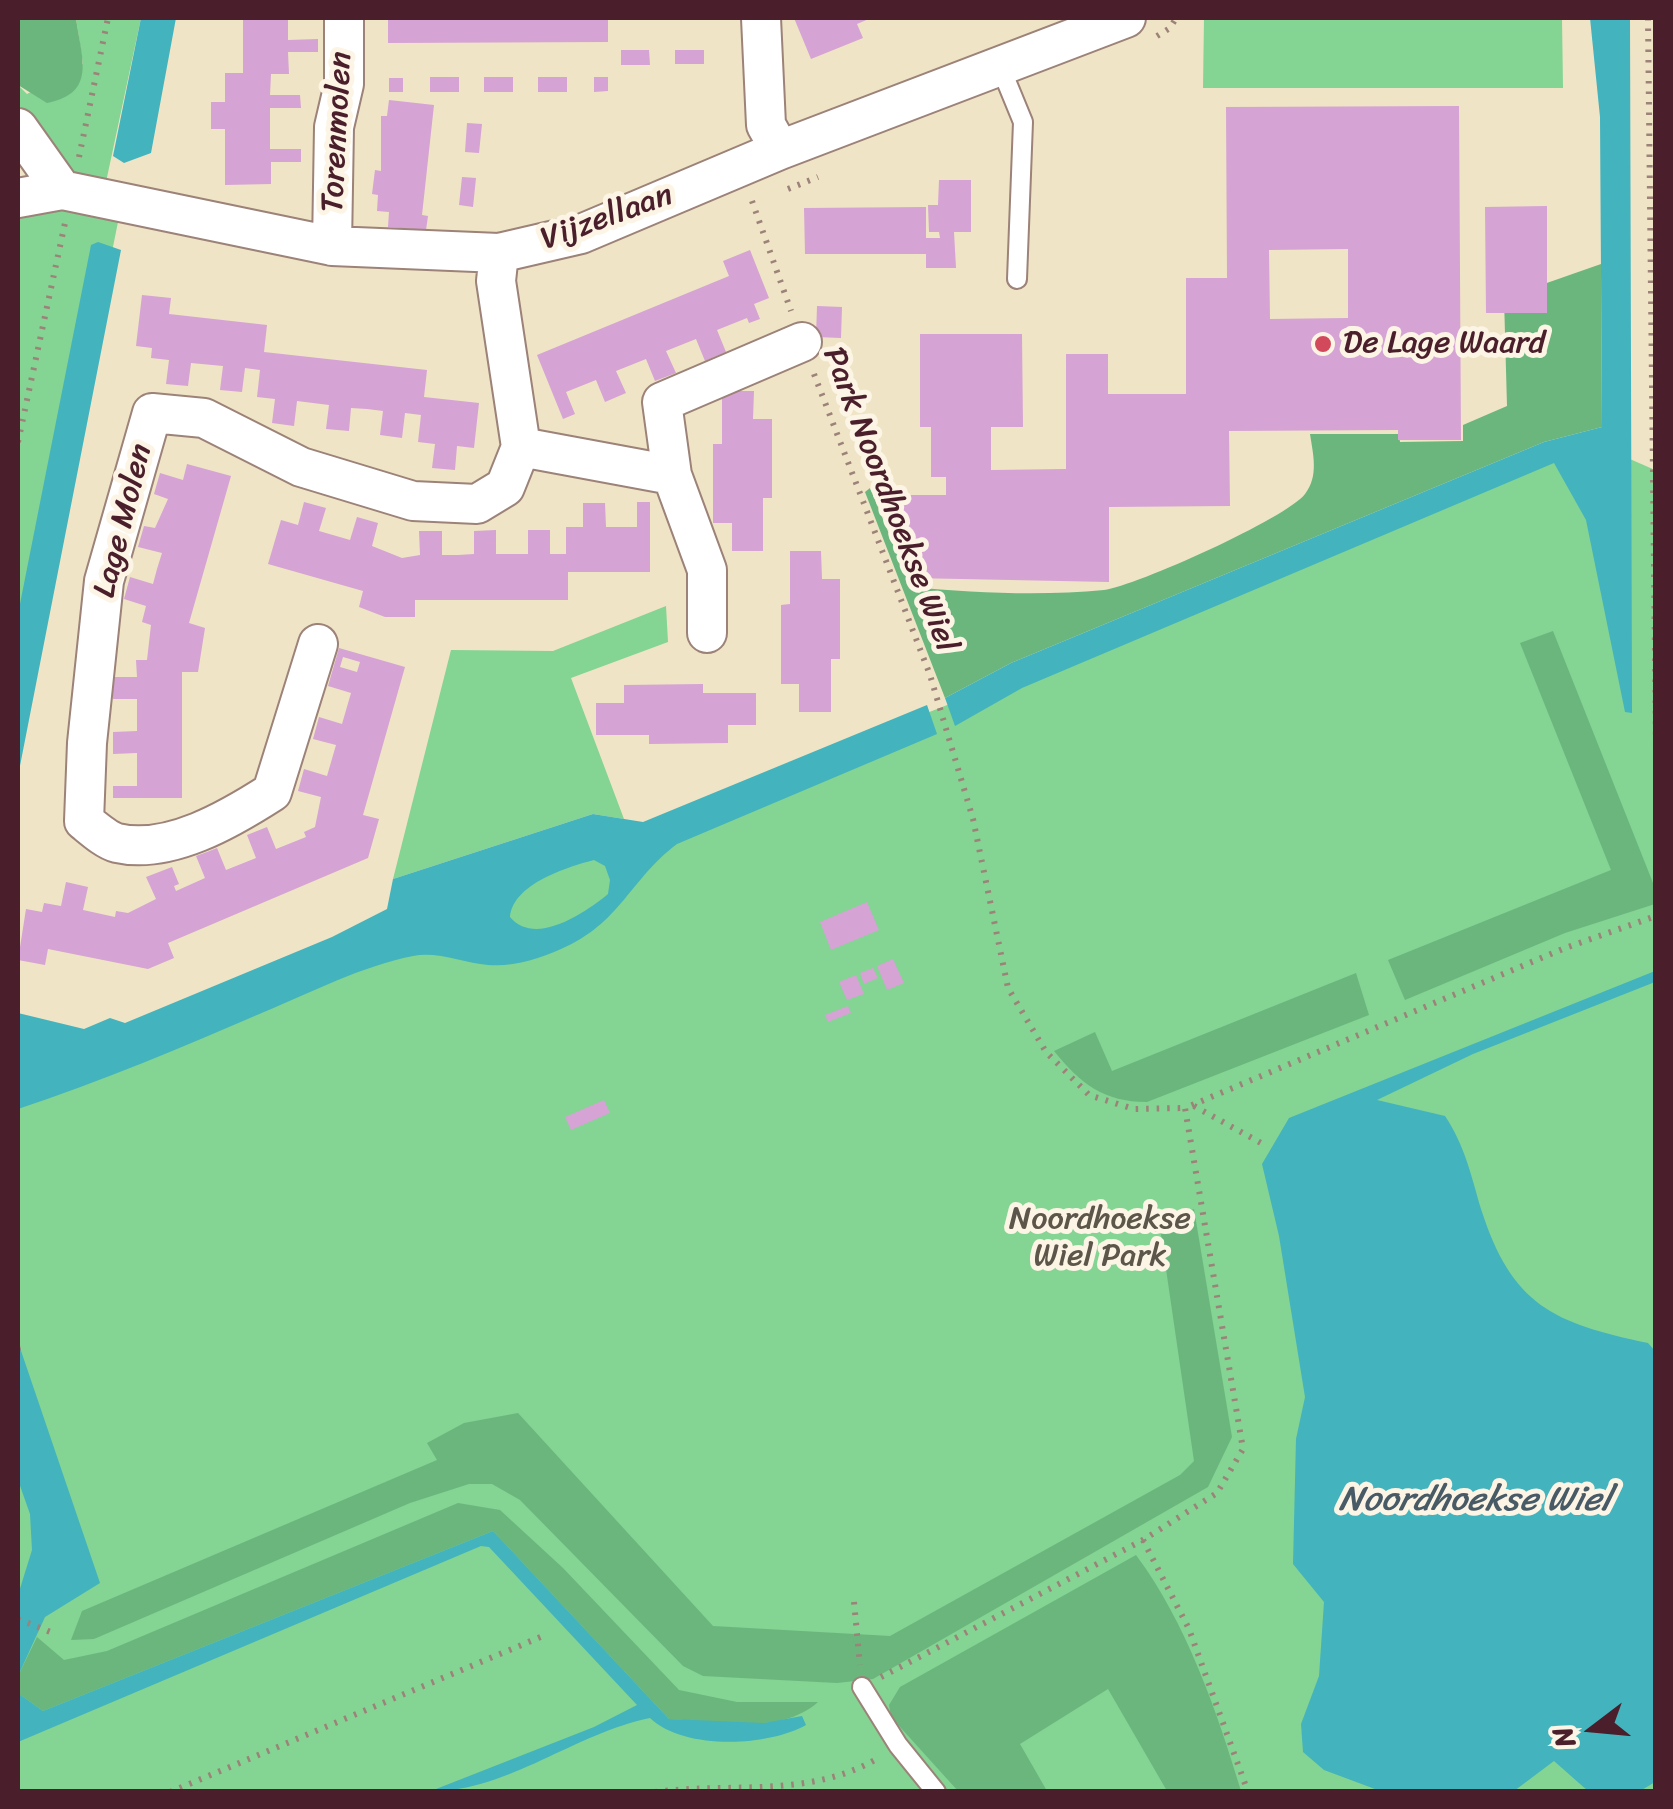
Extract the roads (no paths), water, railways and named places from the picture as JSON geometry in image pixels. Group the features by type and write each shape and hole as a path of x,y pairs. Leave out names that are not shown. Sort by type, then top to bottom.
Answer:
{"street":[{"name":"Torenmolen","path":"332,246 334,127 344,84 344,18"},
{"path":"761,18 766,125 780,150"},
{"name":"Vijzellaan","path":"18,198 62,190 332,246 499,253 581,234 780,150 1126,18"},
{"path":"18,128 62,190"},
{"path":"499,253 496,281 520,447 672,475"},
{"path":"707,634 707,570 672,475 662,402 802,342"},
{"name":"Lage Molen","path":"318,644 272,792 227,820 147,846 113,843 84,822 87,742 104,581 152,413 204,418 300,467 413,501 478,504 505,487 520,447"}],"lane":[{"path":"1000,66 1023,122 1017,279"},
{"path":"862,1686 898,1746 936,1792"}],"water":[{"path":"141,18 176,18 151,153 124,163 113,156"},
{"path":"1590,18 1630,18 1632,713 1625,712 1586,520 1554,463 1022,688 955,726 945,698 1011,663 1544,442 1602,427 1600,117"},
{"path":"98,242 121,250 18,776 18,614 91,245"},
{"path":"927,705 937,734 677,844 598,927 561,949 507,965 431,955 394,960 18,1109 18,1013 84,1029 110,1018 125,1023 332,937 387,909 393,879 593,814 643,822","holes":["594,860 605,866 610,880 608,894 573,918 533,929 510,917 521,895 543,879"]},
{"name":"Noordhoekse Wiel","path":"1655,971 1655,982 1473,1054 1377,1100 1445,1116 1463,1150 1493,1242 1523,1289 1562,1317 1648,1343 1655,1351 1655,1782 1640,1791 1588,1791 1554,1761 1514,1791 1383,1792 1324,1770 1303,1752 1301,1724 1319,1676 1324,1602 1293,1564 1296,1439 1305,1397 1279,1236 1262,1164 1289,1118"},
{"path":"18,1342 100,1583 45,1617 18,1676 18,1595 32,1550 30,1514 18,1480"},
{"path":"493,1531 669,1719 764,1723 802,1716 806,1725 770,1738 726,1742 683,1736 650,1718 622,1725 487,1782 431,1791 594,1727 637,1705 489,1547 481,1546 18,1742 18,1676 19,1694 43,1711"}],"place":[{"name":"De Lage Waard","path":"1323,344"}],"park label":[{"name":"Noordhoekse Wiel Park","path":"1100,1238"}]}
